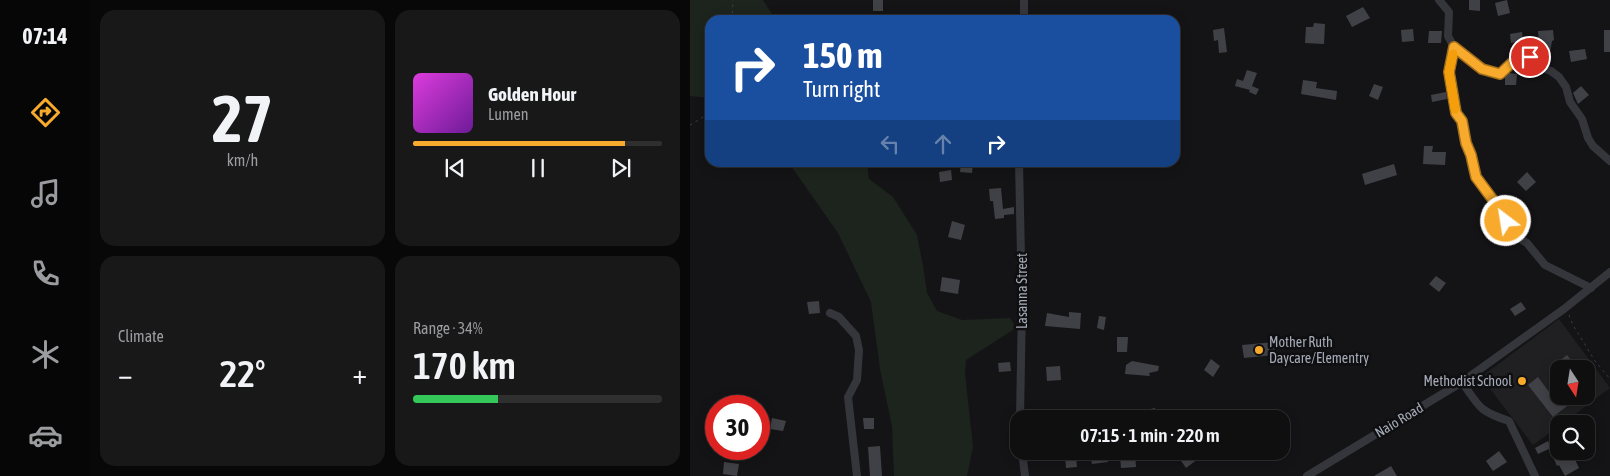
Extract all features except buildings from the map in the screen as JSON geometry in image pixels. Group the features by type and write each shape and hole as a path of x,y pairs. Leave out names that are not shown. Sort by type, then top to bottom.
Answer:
{"street":[{"path":"1024,0 1024,15"},
{"path":"1439,0 1449,12 1448,36 1454,47 1482,69 1500,74 1518,57 1530,57 1537,66 1551,71 1559,77 1566,87 1570,102 1582,119 1593,146 1610,162"},
{"path":"1454,47 1449,72 1453,104 1456,113 1462,121 1476,177 1499,208 1513,235 1526,243 1545,265 1591,288"},
{"name":"Lasanna Street","path":"1019,167 1022,304 1020,410"},
{"name":"Naio Road","path":"1307,476 1462,382 1564,309 1610,272"},
{"path":"830,313 839,318 856,336 859,350 857,380 848,397 857,476"},
{"path":"1462,382 1476,404 1489,415 1510,421 1535,476"},
{"path":"1023,460 1025,476"}],"path":[{"path":"732,15 733,0"},
{"path":"690,125 705,116"},
{"path":"1564,309 1595,362 1610,379"}],"shaded area":[{"path":"690,0 763,0 773,15 705,15 705,98 690,96"},
{"path":"792,167 868,167 869,179 893,197 917,235 927,293 937,311 962,320 1010,318 1016,328 966,360 965,373 973,447 967,476 894,476 892,426 880,369 871,302 838,233"},
{"name":"Methodist School","path":"1559,319 1589,360 1550,360 1550,405 1587,405 1574,415 1550,415 1550,433 1533,445 1481,377"},
{"name":"Methodist School","path":"1595,368 1610,388 1595,399"}],"slow traffic":[{"path":"1453,54 1449,72 1455,109"}],"place":[{"name":"Mother Ruth Daycare/Elementry","path":"1259,350"},
{"name":"Methodist School","path":"1522,381"}],"route":[{"path":"1506,221 1499,208 1476,177 1462,121 1456,113 1453,104 1449,72 1454,47 1482,69 1492,70 1500,74 1518,57 1530,57"}]}
